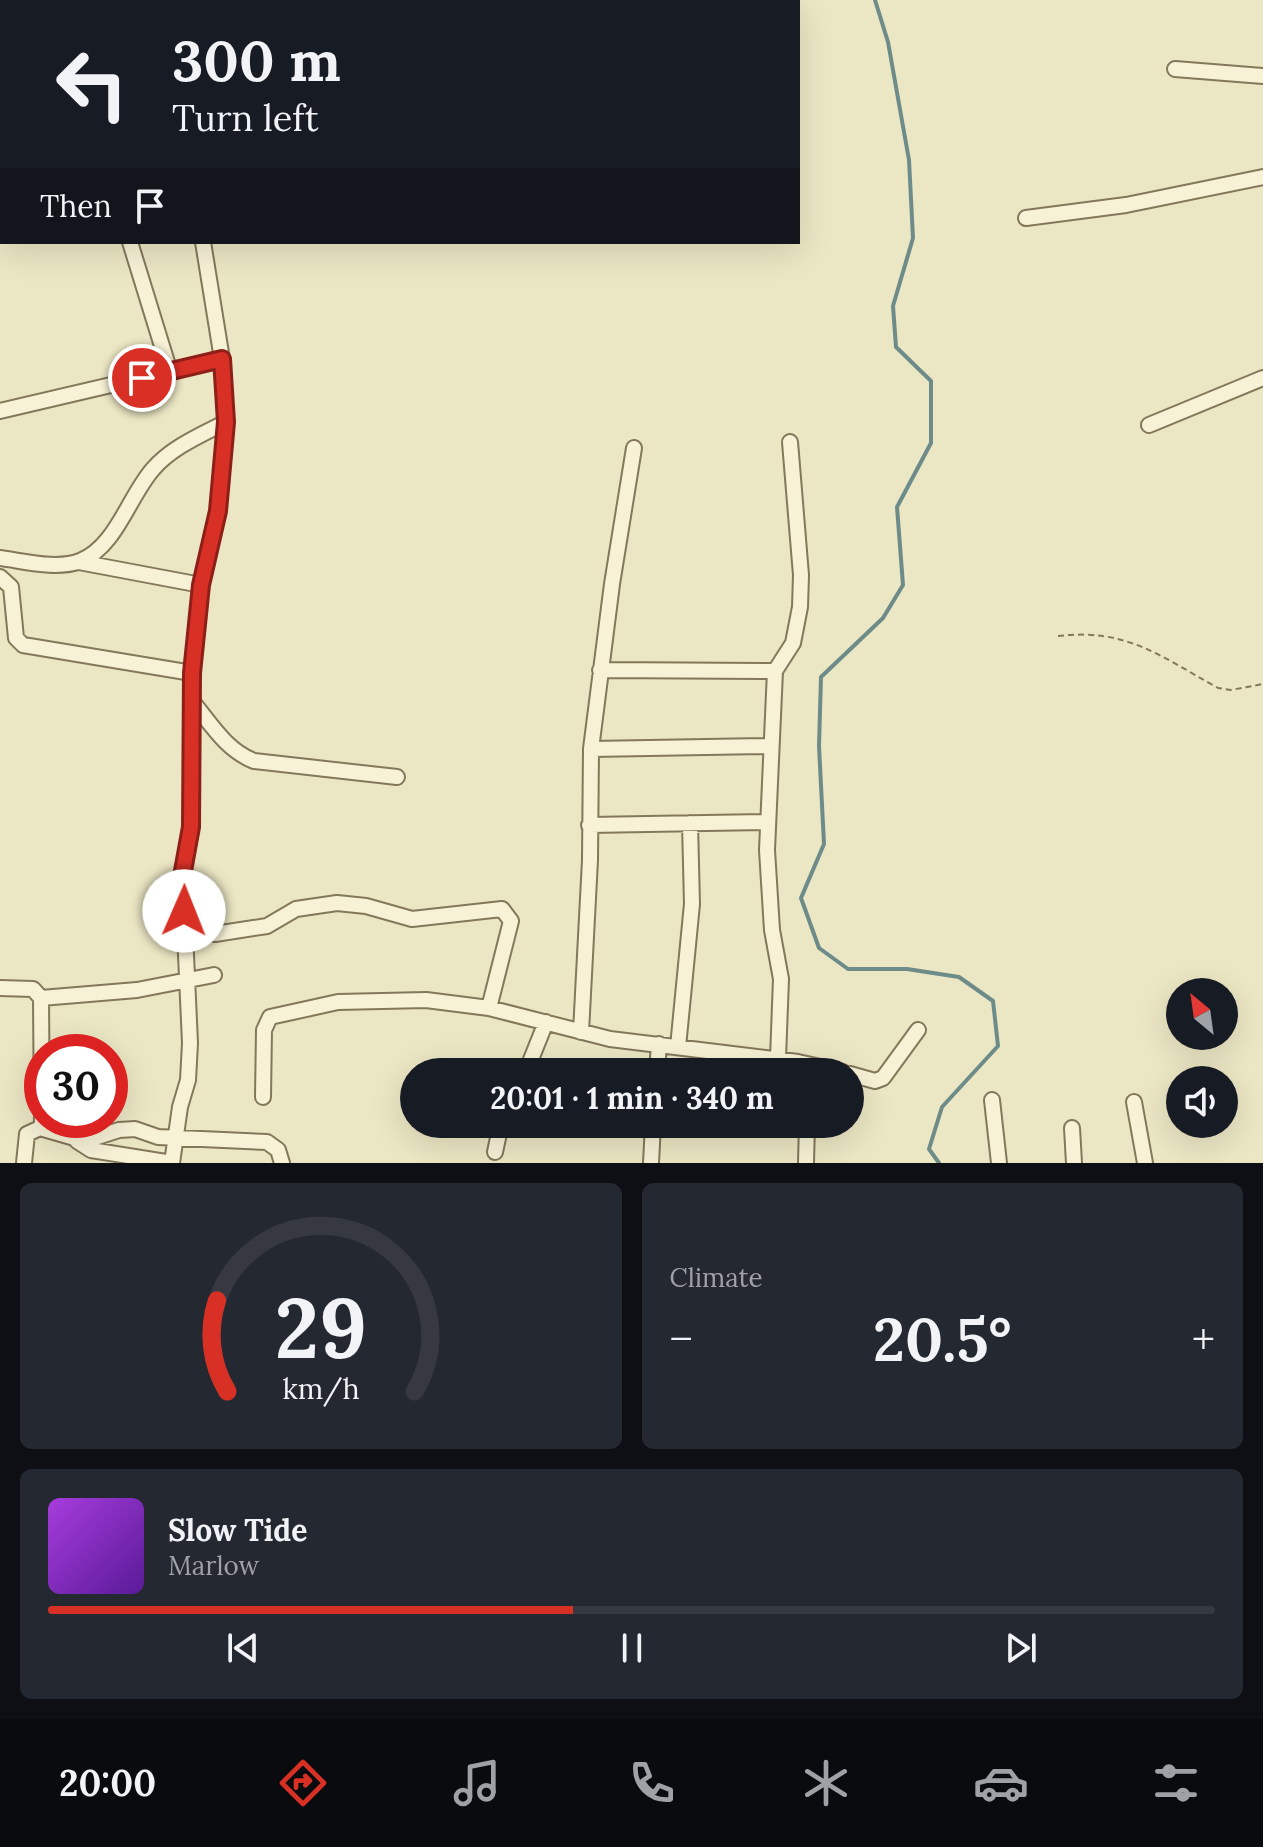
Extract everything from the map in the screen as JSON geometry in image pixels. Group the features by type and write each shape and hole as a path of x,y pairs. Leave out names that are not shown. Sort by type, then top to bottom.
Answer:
{"street":[{"path":"1175,69 1263,76"},
{"path":"1026,218 1126,205 1263,177"},
{"path":"131,244 170,372"},
{"path":"68,1138 91,1150 172,1163 174,1139 188,1080 190,1043 184,981 184,911 179,893 191,827 192,673 201,585 218,511 226,422 222,359 203,244"},
{"path":"0,411 222,359"},
{"path":"1149,425 1263,378"},
{"path":"79,562 106,539 136,491 165,457 226,422"},
{"path":"263,1097 264,1030 270,1017 276,1013 338,1002 395,998 489,1008 581,1032 778,1058 781,979 768,888 768,822 775,671 793,643 800,607 801,575 790,442"},
{"path":"581,1032 590,860 591,749 634,448"},
{"path":"0,558 49,564 79,562 201,585"},
{"path":"0,577 11,587 15,632 23,645"},
{"path":"0,641 192,673"},
{"path":"600,670 775,671"},
{"path":"192,701 226,743 239,755 254,761 397,777"},
{"path":"591,749 771,746"},
{"path":"589,825 768,822"},
{"path":"678,1047 692,904 690,823"},
{"path":"184,911 196,925 215,934 267,926 296,909 337,903 366,906 412,919 502,909 511,921 489,1008"},
{"path":"41,998 137,990 214,975"},
{"path":"0,988 33,989 41,998 41,1034"},
{"path":"532,1058 546,1022"},
{"path":"864,1078 875,1081 883,1078 918,1030"},
{"path":"658,1058 659,1044"},
{"path":"992,1100 999,1163"},
{"path":"1134,1102 1145,1163"},
{"path":"1072,1128 1074,1163"},
{"path":"77,1141 135,1129 174,1139 267,1142 278,1150 282,1163"},
{"path":"24,1163 27,1138"},
{"path":"495,1152 498,1138"},
{"path":"651,1163 652,1138"},
{"path":"806,1163 807,1138"}],"path":[{"path":"1058,636 1092,632 1120,638 1218,688 1231,690 1263,684"}],"waterway":[{"path":"875,0 888,42 909,160 913,238 893,306 896,347 931,381 931,443 897,507 903,585 883,618 821,677 819,746 824,844 801,898 819,948 848,969 907,969 959,977 993,1001 998,1046 942,1107 929,1149 939,1163"}],"route":[{"path":"142,378 222,359 226,422 218,511 201,585 192,673 191,827 179,893 184,911"}]}
